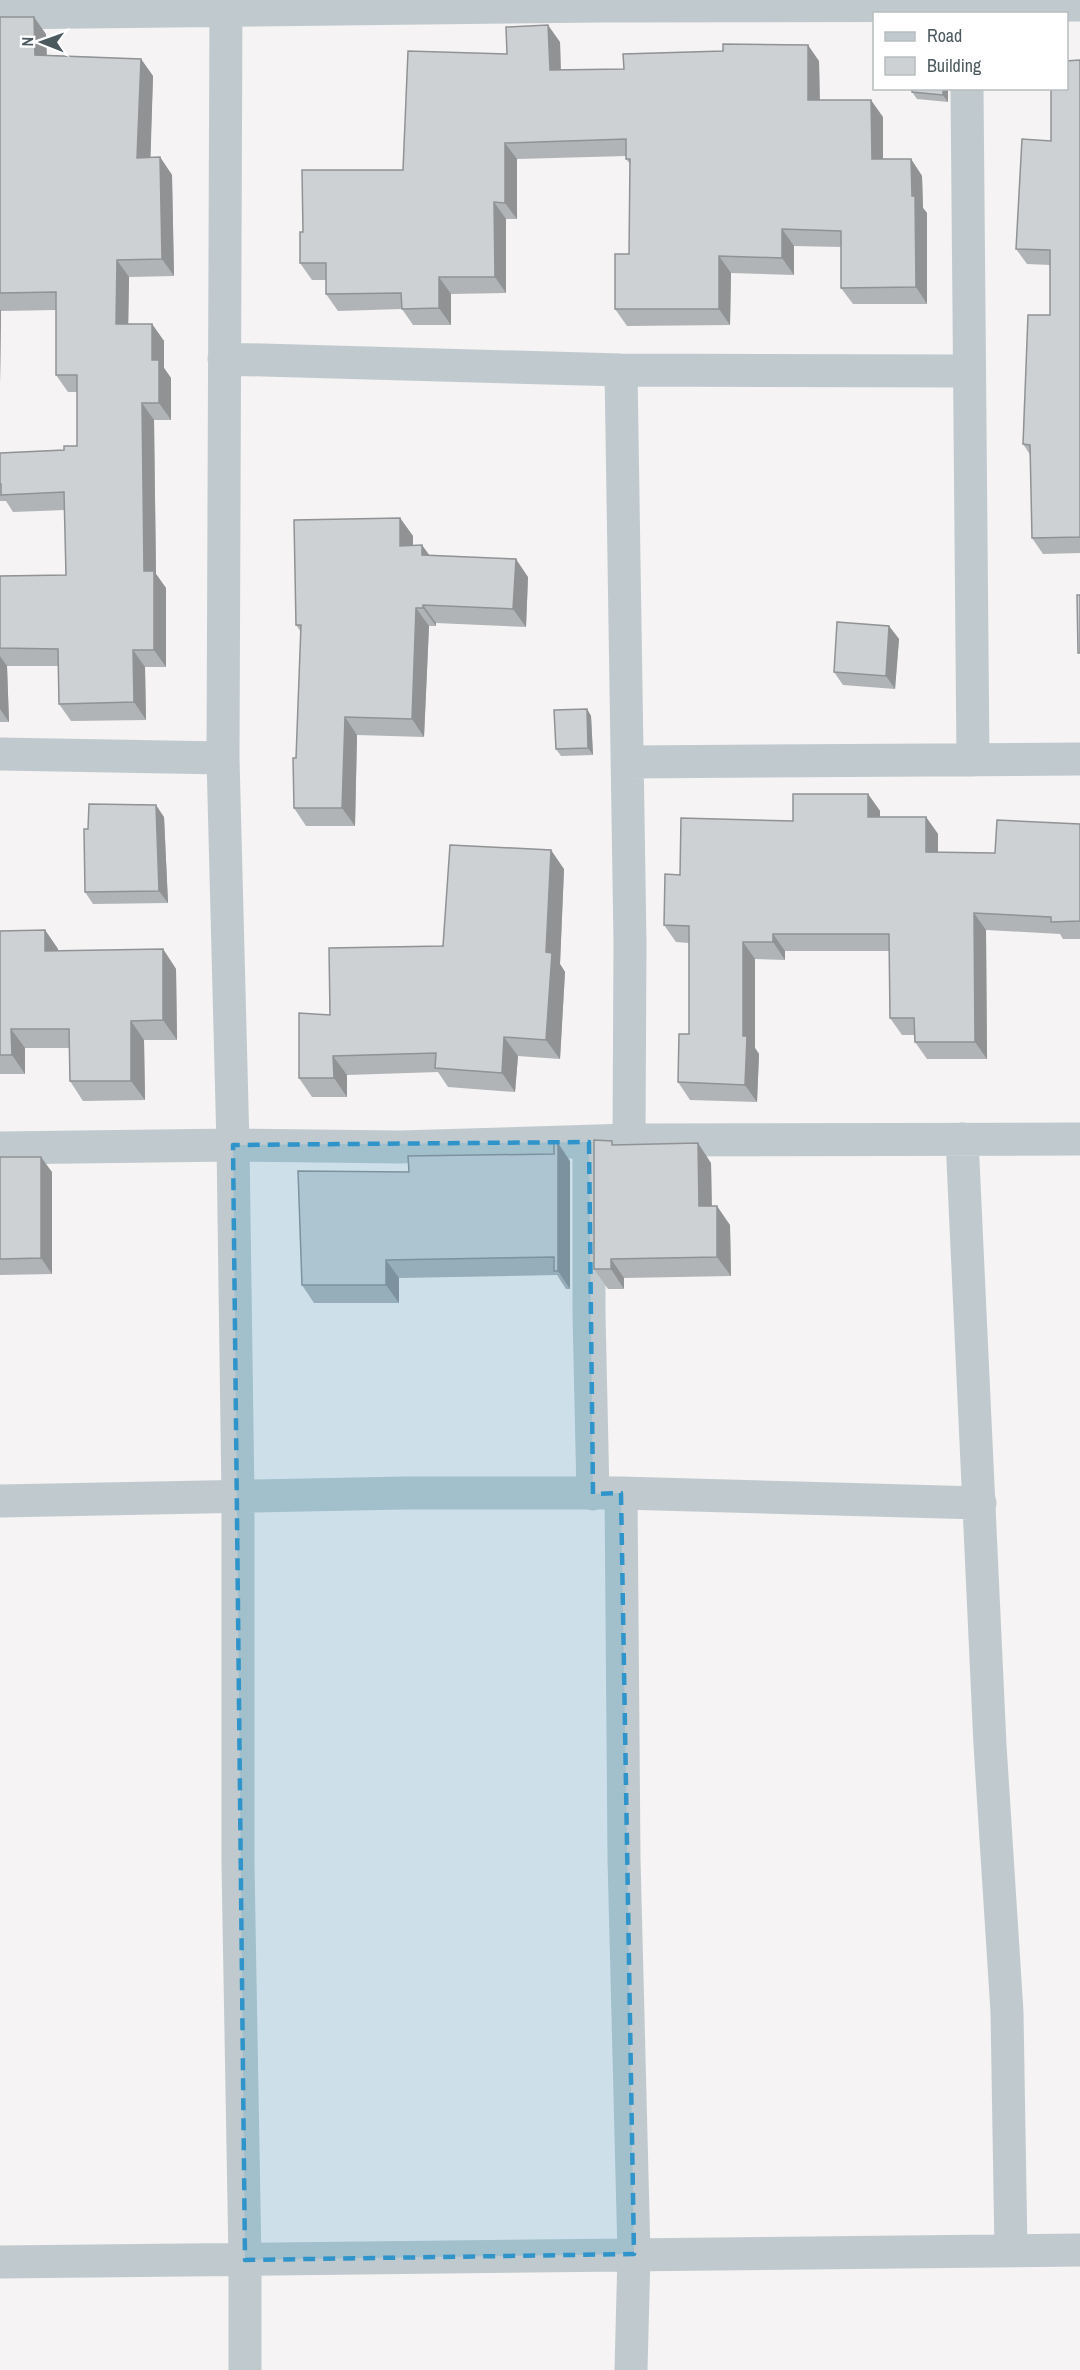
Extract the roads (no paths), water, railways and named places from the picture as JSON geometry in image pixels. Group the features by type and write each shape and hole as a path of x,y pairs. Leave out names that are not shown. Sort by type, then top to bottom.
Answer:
{"street":[{"path":"0,13 226,6 603,3 967,9 1080,5"},
{"path":"226,6 223,758 233,1145 238,1497 238,1865 245,2370"},
{"path":"967,90 973,760"},
{"path":"224,359 621,370 968,371"},
{"path":"621,370 628,762 629,1140"},
{"path":"0,754 223,758"},
{"path":"628,762 1080,759"},
{"path":"962,1139 990,1745 1007,2012 1011,2250"},
{"path":"0,1148 233,1145 399,1147 629,1140 1080,1139"},
{"path":"589,1142 589,1314 607,1493 624,1859 634,2254 631,2370"},
{"path":"0,1501 607,1493 980,1503"},
{"path":"0,2262 1080,2250"}]}
